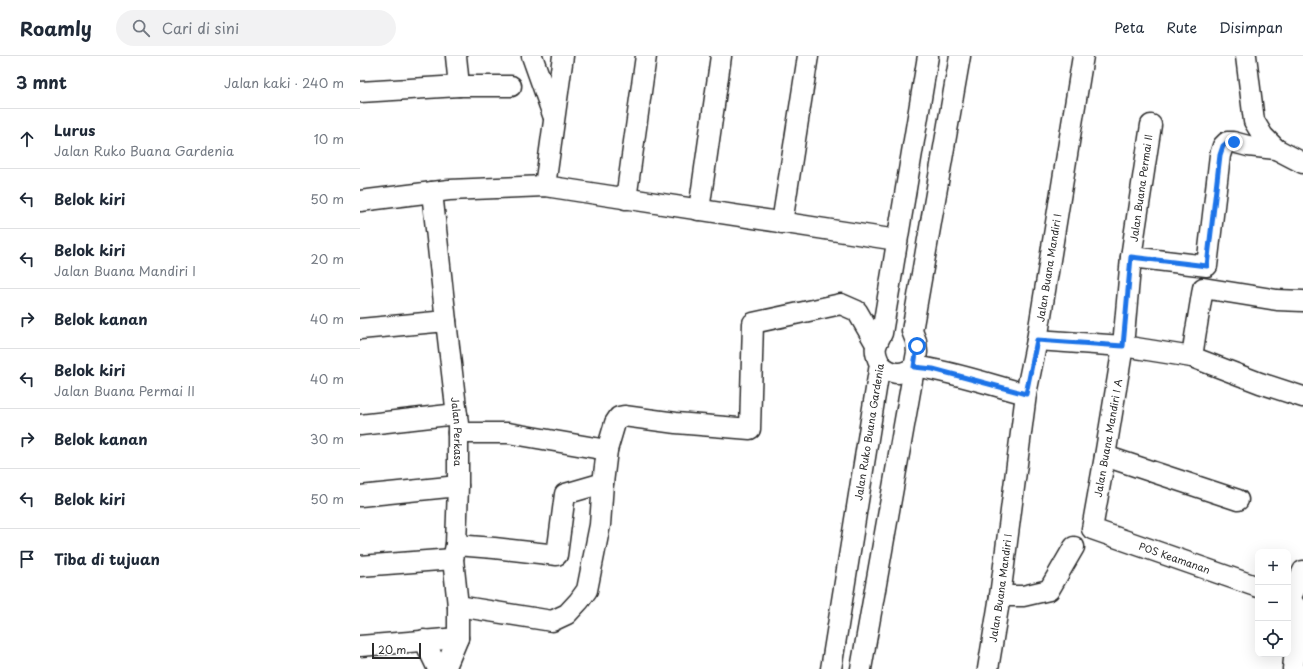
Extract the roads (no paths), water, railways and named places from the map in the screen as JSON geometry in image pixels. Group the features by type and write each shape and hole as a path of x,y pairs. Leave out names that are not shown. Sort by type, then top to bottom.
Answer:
{"street":[{"path":"456,56 459,86"},
{"path":"532,56 555,118"},
{"path":"545,186 563,56"},
{"path":"626,199 646,56"},
{"path":"699,210 721,56"},
{"path":"782,223 808,56"},
{"path":"876,344 882,333 896,240 928,56"},
{"path":"861,669 914,367 917,346 912,331 960,56"},
{"name":"Jalan Buana Mandiri I","path":"988,669 1000,596 1026,394 1037,340 1083,56"},
{"path":"1246,56 1254,121 1263,136 1276,149 1303,163"},
{"path":"360,92 459,86 511,86"},
{"name":"Jalan Buana Permai II","path":"1123,346 1131,257 1151,125"},
{"path":"916,128 946,133"},
{"path":"1131,257 1207,266 1220,155 1223,146 1228,142 1234,142 1248,146 1276,149"},
{"path":"360,201 432,192 545,186 896,240"},
{"name":"Jalan Perkasa","path":"432,192 458,433 458,486 455,552 458,638 445,669"},
{"path":"1192,357 1203,288 1277,300 1303,300"},
{"path":"458,606 552,621 568,614 587,590 600,525 602,483 607,450 614,423 619,417 624,416 676,423 750,429 753,323 841,304 857,311 876,344"},
{"path":"360,329 446,321"},
{"path":"1037,340 1123,346 1192,357 1260,383 1303,397"},
{"name":"Jalan Ruko Buana Gardenia","path":"831,669 880,364 876,355 876,344"},
{"name":"Jalan Buana Mandiri I A","path":"1092,528 1123,346"},
{"path":"880,364 886,369 894,372 902,372 914,367 933,369 1026,394"},
{"path":"360,425 457,414"},
{"path":"458,433 508,432 607,450"},
{"path":"1105,456 1238,500"},
{"path":"360,566 455,552 494,548 557,555 565,494 602,483"},
{"path":"360,496 458,486"},
{"name":"POS Keamanan","path":"1092,528 1255,586"},
{"path":"1000,596 1023,596 1049,590 1074,547"},
{"path":"1291,594 1303,571"},
{"path":"1291,601 1299,611 1296,662"},
{"path":"360,646 458,638"},
{"path":"424,640 438,669"}]}
